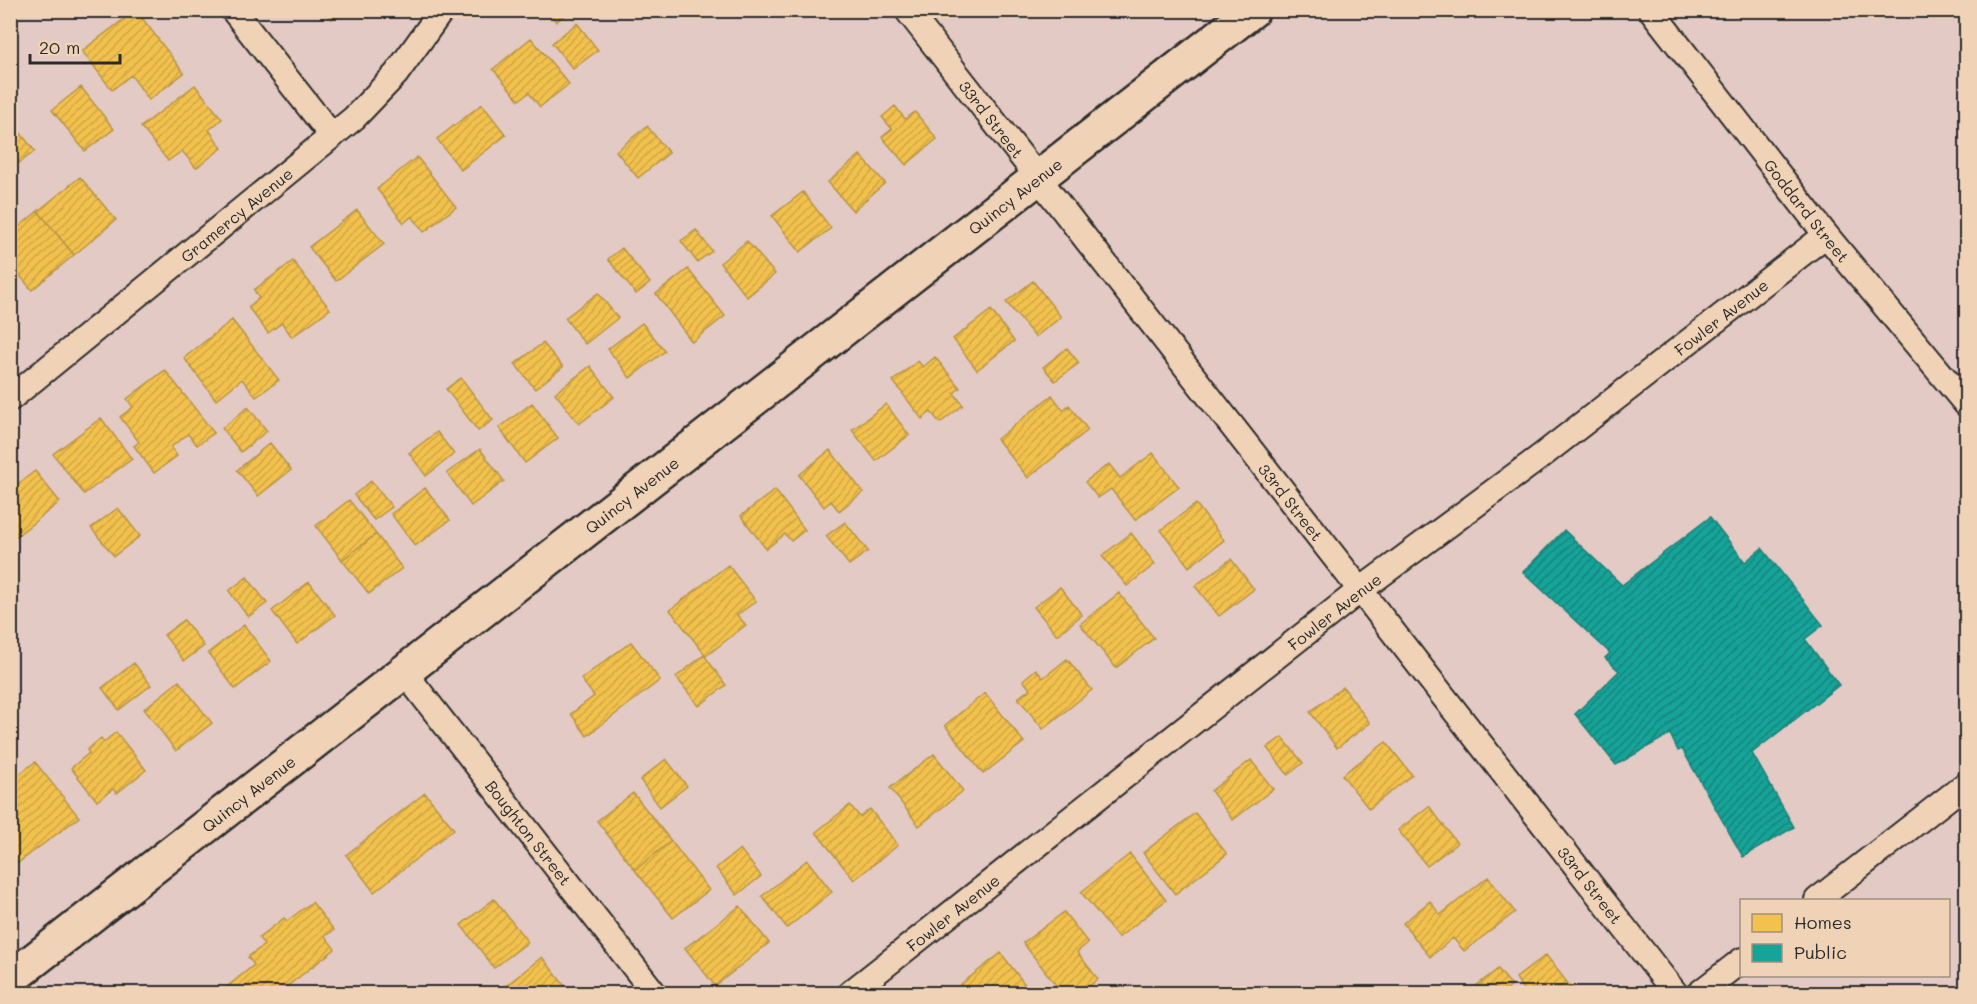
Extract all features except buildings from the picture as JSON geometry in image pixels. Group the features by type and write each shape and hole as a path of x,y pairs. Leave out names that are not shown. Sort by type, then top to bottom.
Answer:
{"street":[{"path":"233,10 332,136"},
{"name":"Gramercy Avenue","path":"14,390 354,118 396,74 442,10"},
{"name":"33rd Street","path":"908,10 1359,591 1676,993"},
{"name":"Quincy Avenue","path":"10,979 1253,10"},
{"name":"Goddard Street","path":"1651,10 1826,235 1966,404"},
{"name":"Fowler Avenue","path":"849,993 1359,591 1540,457 1826,235"},
{"name":"Boughton Street","path":"405,673 655,993"},
{"path":"1818,899 1966,784"},
{"path":"1698,993 1740,962"}]}
